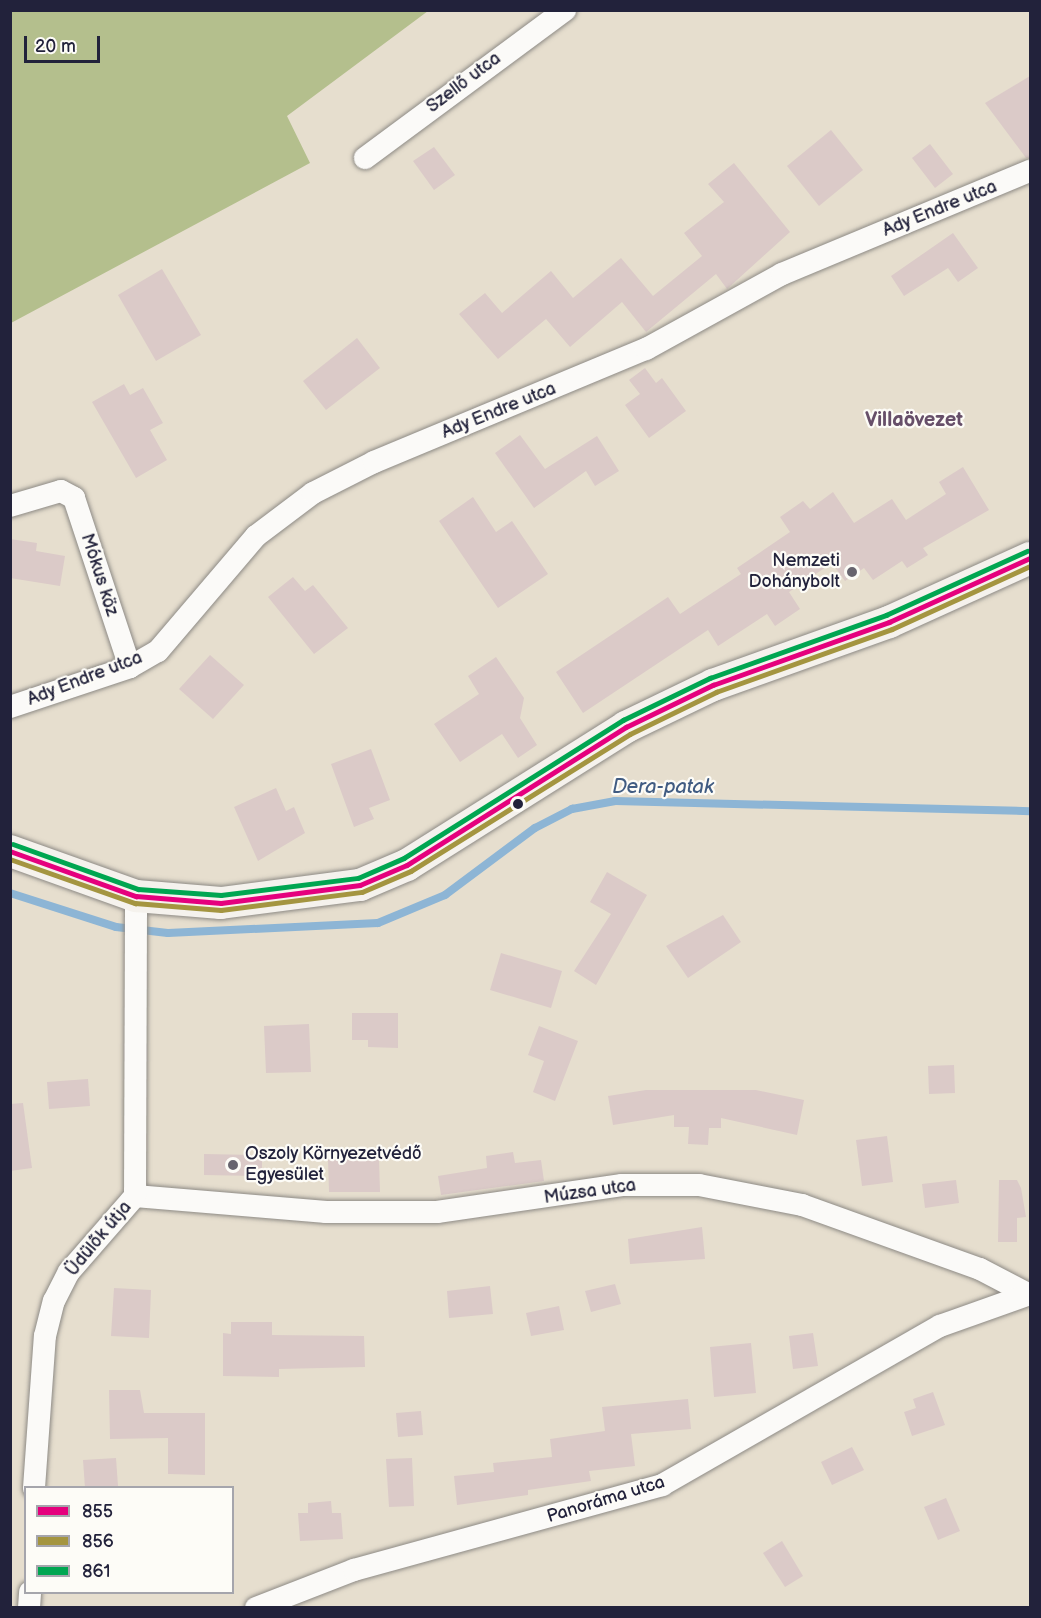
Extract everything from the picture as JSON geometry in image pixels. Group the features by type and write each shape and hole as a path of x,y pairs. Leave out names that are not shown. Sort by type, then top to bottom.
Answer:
{"main road":[{"path":"10,851 136,905 221,903 319,894 384,877 626,727 713,685 889,622 1030,558"}],"street":[{"name":"Szellő utca","path":"364,158 565,10"},
{"name":"Ady Endre utca","path":"10,707 130,667 158,651 256,536 313,493 374,462 646,349 782,274 1030,171"},
{"name":"Mókus köz","path":"10,506 61,491 74,498 130,667"},
{"name":"Üdülők útja","path":"34,1486 45,1336 54,1301 69,1272 135,1196 140,951 136,905"},
{"name":"Múzsa utca","path":"135,1196 326,1212 437,1212 622,1185 699,1185 813,1208 980,1269 1029,1294"},
{"name":"Panoráma utca","path":"256,1608 354,1570 662,1485 940,1326 1029,1294"}],"green space":[{"path":"11,10 428,11 287,116 310,163 11,323"}],"building":[{"path":"1030,76 1030,158 1026,158 985,103"},
{"path":"831,130 863,170 819,206 787,166"},
{"path":"930,144 953,174 935,188 912,158"},
{"path":"434,147 455,175 434,190 413,161"},
{"path":"734,163 790,232 727,289 716,274 646,332 622,302 570,347 546,319 498,359 459,314 485,293 502,313 551,271 573,298 621,258 653,296 702,256 684,233 724,202 708,184"},
{"path":"953,233 978,268 958,282 948,268 904,296 891,276"},
{"path":"162,269 201,335 156,361 118,295"},
{"path":"357,338 380,368 326,410 303,381"},
{"path":"645,368 656,383 662,378 686,411 649,438 625,405 640,394 629,380"},
{"path":"124,384 130,395 143,388 163,423 150,430 167,460 136,478 92,402"},
{"path":"520,435 545,469 597,436 619,471 595,486 586,471 534,508 495,453"},
{"path":"963,467 989,510 923,548 928,555 907,568 902,561 873,580 864,568 845,581 832,563 789,592 800,609 775,626 767,614 718,646 708,630 583,713 556,672 668,597 680,614 741,574 737,568 790,532 780,517 803,501 810,509 833,492 854,523 892,499 906,520 946,494 939,482"},
{"path":"473,497 496,532 512,521 548,574 498,608 439,521"},
{"path":"10,539 37,543 36,551 65,556 60,586 10,578"},
{"path":"293,577 305,591 313,585 348,628 314,654 268,597"},
{"path":"210,655 244,685 213,719 179,689"},
{"path":"496,657 524,698 520,718 537,745 518,758 502,734 460,762 434,724 479,694 468,676"},
{"path":"371,749 390,800 369,808 374,819 354,827 331,764"},
{"path":"276,788 286,811 294,807 305,833 258,861 234,807"},
{"path":"607,872 647,895 596,985 574,971 611,914 590,902"},
{"path":"723,915 741,942 688,978 666,946"},
{"path":"501,953 562,971 551,1008 490,990"},
{"path":"352,1013 398,1013 398,1048 368,1047 368,1040 352,1040"},
{"path":"309,1024 311,1072 266,1073 264,1026"},
{"path":"539,1026 578,1041 555,1101 533,1092 544,1061 528,1055"},
{"path":"954,1065 955,1093 929,1094 928,1066"},
{"path":"88,1079 90,1106 49,1109 47,1082"},
{"path":"646,1090 756,1090 804,1100 797,1135 721,1118 721,1128 709,1128 708,1145 688,1144 689,1127 674,1127 674,1115 613,1125 608,1096"},
{"path":"23,1103 32,1168 10,1171 10,1104"},
{"path":"887,1136 893,1182 862,1186 856,1140"},
{"path":"513,1152 515,1163 541,1160 544,1181 441,1195 438,1176 487,1168 486,1156"},
{"name":"Oszoly Környezetvédő Egyesület","path":"204,1154 262,1155 262,1176 204,1175"},
{"path":"328,1159 379,1159 380,1192 329,1192"},
{"path":"956,1180 959,1203 925,1208 922,1184"},
{"path":"999,1180 1017,1180 1021,1188 1026,1217 1017,1218 1017,1242 998,1242"},
{"path":"702,1227 705,1259 630,1264 628,1239"},
{"path":"615,1284 621,1304 591,1312 585,1291"},
{"path":"490,1286 493,1314 449,1318 447,1291"},
{"path":"114,1288 151,1290 149,1338 111,1336"},
{"path":"559,1306 564,1330 531,1336 526,1313"},
{"path":"231,1322 272,1322 272,1335 364,1336 365,1367 279,1369 279,1377 223,1376 223,1333 231,1334"},
{"path":"813,1333 818,1366 793,1369 789,1336"},
{"path":"751,1343 756,1393 714,1397 710,1347"},
{"path":"109,1390 140,1390 144,1413 205,1413 205,1475 168,1474 168,1438 110,1439"},
{"path":"933,1392 945,1425 912,1436 904,1412 916,1408 913,1399"},
{"path":"688,1399 691,1429 631,1434 635,1466 589,1471 591,1481 528,1490 528,1495 457,1505 454,1476 494,1472 493,1463 552,1457 550,1439 605,1431 602,1407"},
{"path":"421,1411 423,1435 398,1437 396,1413"},
{"path":"852,1447 864,1470 832,1485 821,1462"},
{"path":"116,1458 118,1486 85,1486 83,1460"},
{"path":"412,1458 414,1506 389,1507 386,1459"},
{"path":"946,1498 960,1531 938,1540 924,1507"},
{"path":"331,1501 332,1513 341,1513 343,1539 300,1541 298,1513 308,1513 308,1503"},
{"path":"782,1541 803,1576 785,1587 763,1553"}],"waterway":[{"name":"Dera-patak","path":"10,893 116,927 168,933 378,923 445,895 535,828 572,809 615,801 1030,811"}],"transit line":[{"name":"861","path":"13,844 138,889 221,895 358,878 404,858 623,720 710,678 886,615 1027,551"},
{"name":"855","path":"10,851 136,896 221,903 360,885 407,865 626,727 713,685 889,622 1030,558"},
{"name":"856","path":"10,859 135,903 221,910 362,892 411,871 630,734 716,692 892,629 1030,566"}],"place":[{"name":"Nemzeti Dohánybolt","path":"852,572"},
{"name":"Oszoly Környezetvédő Egyesület","path":"233,1165"}],"district":[{"name":"Villaövezet","path":"914,420"}]}
